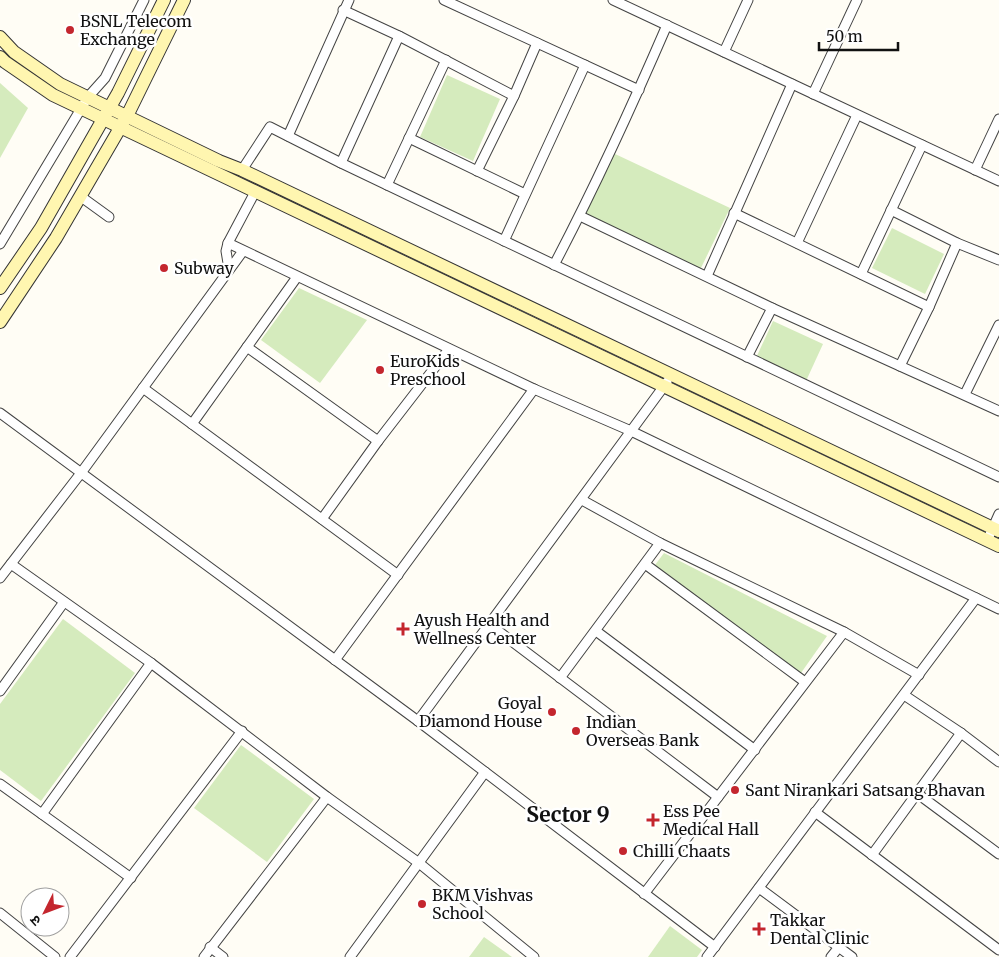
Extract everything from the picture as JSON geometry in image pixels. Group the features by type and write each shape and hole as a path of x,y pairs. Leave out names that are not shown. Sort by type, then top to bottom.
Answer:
{"street":[{"path":"0,244 88,97 105,78 144,0"},
{"path":"0,288 42,228 110,108 164,0"},
{"path":"0,322 56,238 127,116 184,0"},
{"path":"288,136 348,0"},
{"path":"444,0 640,90"},
{"path":"613,0 999,181"},
{"path":"724,52 748,0"},
{"path":"813,94 857,0"},
{"path":"343,10 399,36 514,96"},
{"path":"554,265 580,216 640,90 667,25"},
{"path":"341,163 399,36"},
{"path":"0,38 14,52 60,84 996,530"},
{"path":"477,171 514,96 537,43"},
{"path":"0,57 53,95 120,128 999,546"},
{"path":"387,185 446,60"},
{"path":"504,241 585,65"},
{"path":"708,276 792,84"},
{"path":"796,243 857,115"},
{"path":"975,170 999,119"},
{"path":"242,170 270,127 341,163 999,477"},
{"path":"409,138 525,194"},
{"path":"862,274 922,145"},
{"path":"229,268 226,251 228,243 255,192"},
{"path":"80,196 109,217"},
{"path":"891,210 958,243 999,260"},
{"path":"734,213 930,307"},
{"path":"580,216 772,308 999,411"},
{"path":"228,243 534,390 631,431 999,609"},
{"path":"900,366 930,307 958,243"},
{"path":"0,578 81,472 243,250"},
{"path":"192,424 297,277"},
{"path":"747,357 772,308"},
{"path":"965,394 999,325"},
{"path":"247,347 378,441"},
{"path":"322,519 378,441 449,349"},
{"path":"418,721 550,539 582,500 672,376"},
{"path":"143,388 398,575"},
{"path":"335,660 534,390"},
{"path":"0,413 418,721 715,947"},
{"path":"582,500 660,543 844,632 919,675"},
{"path":"987,541 996,530 999,514"},
{"path":"560,678 660,543"},
{"path":"11,564 151,663 327,797 419,863 534,957"},
{"path":"645,564 805,682"},
{"path":"707,957 976,598"},
{"path":"0,691 64,602"},
{"path":"489,624 718,797"},
{"path":"596,631 755,750"},
{"path":"644,894 844,632"},
{"path":"42,814 151,663"},
{"path":"904,695 961,733 999,762"},
{"path":"70,957 242,731"},
{"path":"872,854 918,794 961,733"},
{"path":"350,957 485,772"},
{"path":"0,784 131,878"},
{"path":"918,794 999,854"},
{"path":"204,957 327,797"},
{"path":"815,812 999,950"},
{"path":"759,888 852,957"},
{"path":"0,913 55,957"},
{"path":"831,957 838,947"},
{"path":"210,948 223,957"}],"green space":[{"path":"447,75 500,99 473,161 420,137"},
{"path":"0,83 28,108 0,158"},
{"path":"613,153 730,208 700,270 584,215"},
{"path":"892,228 944,254 925,294 872,268"},
{"path":"299,288 367,320 320,383 261,340"},
{"path":"773,321 823,344 806,381 756,358"},
{"path":"664,553 827,636 801,673 655,565"},
{"path":"63,619 135,673 41,801 0,770 0,704"},
{"path":"241,745 314,799 267,862 194,808"},
{"path":"670,926 702,950 697,957 648,957"},
{"path":"484,937 512,957 469,957"}],"place":[{"name":"BSNL Telecom Exchange","path":"70,30"},
{"name":"Subway","path":"164,268"},
{"name":"EuroKids Preschool","path":"380,370"},
{"name":"Ayush Health and Wellness Center","path":"403,629"},
{"name":"Goyal Diamond House","path":"552,712"},
{"name":"Indian Overseas Bank","path":"576,731"},
{"name":"Sant Nirankari Satsang Bhavan","path":"735,790"},
{"name":"Ess Pee Medical Hall","path":"653,820"},
{"name":"Chilli Chaats","path":"623,851"},
{"name":"BKM Vishvas School","path":"422,904"},
{"name":"Takkar Dental Clinic","path":"759,929"}],"district":[{"name":"Sector 9","path":"568,815"}]}
